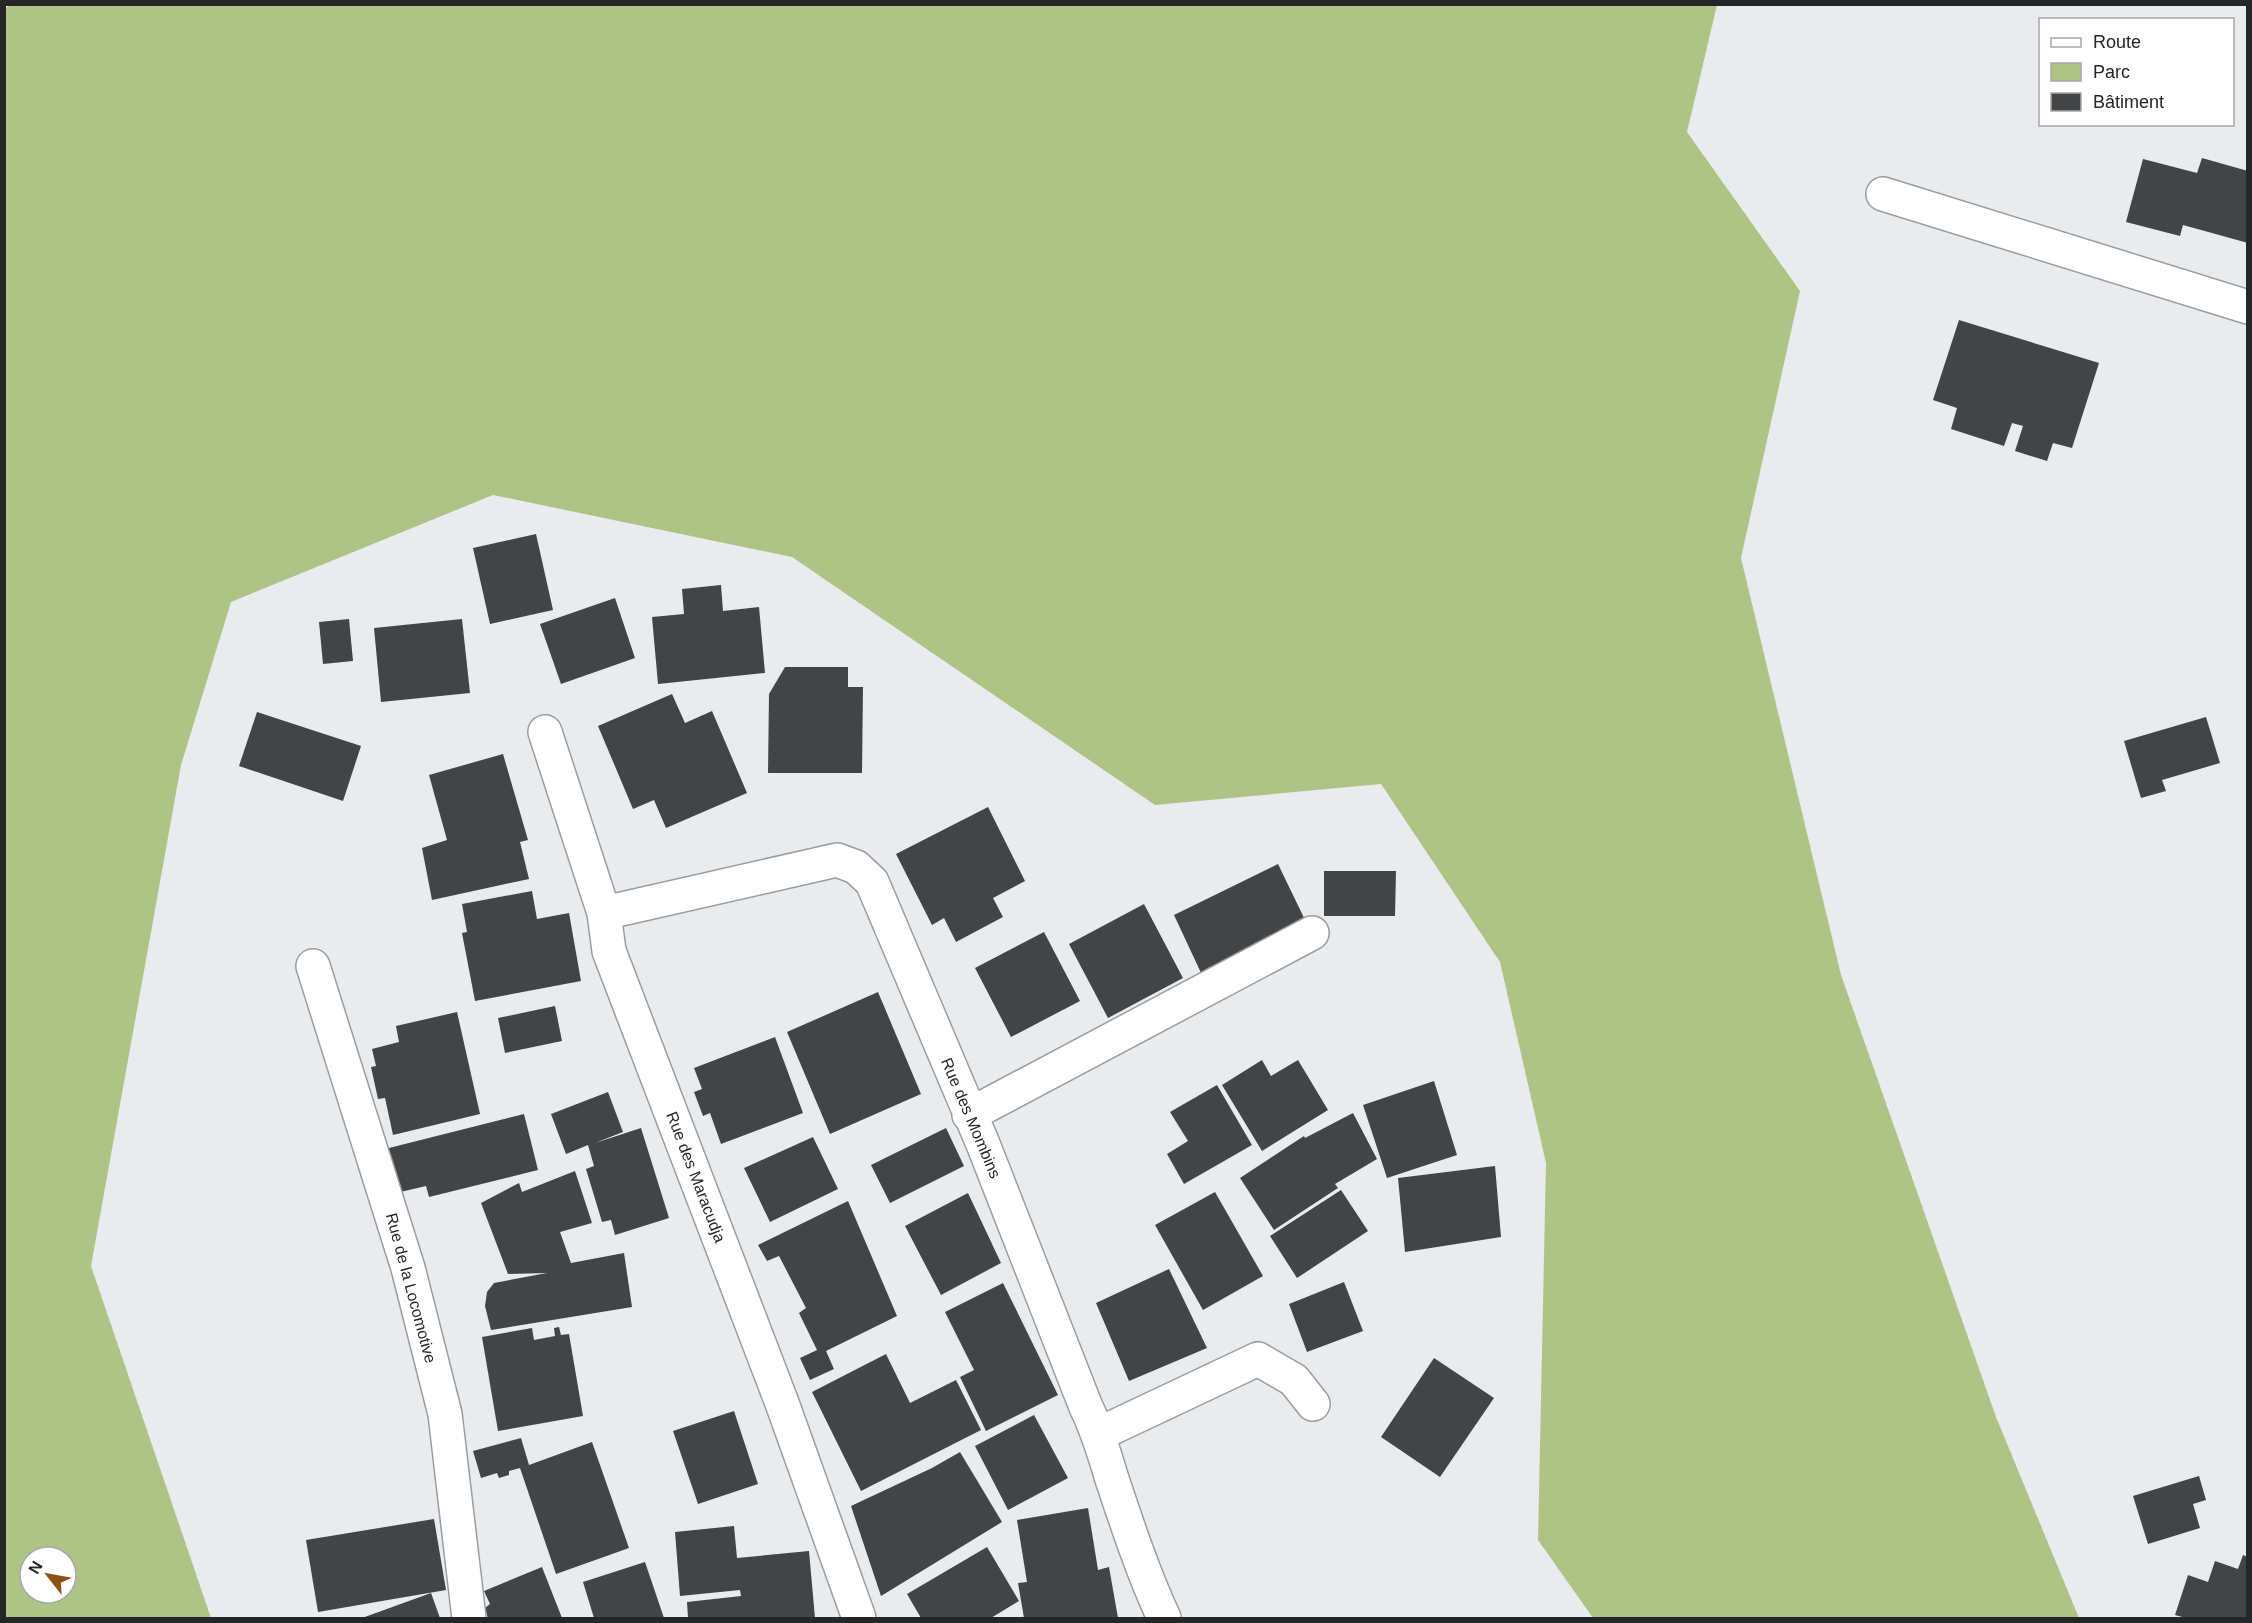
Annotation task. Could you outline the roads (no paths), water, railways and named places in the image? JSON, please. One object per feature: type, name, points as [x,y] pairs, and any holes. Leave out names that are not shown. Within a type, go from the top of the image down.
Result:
[{"type":"street","points":[[1883,194],[2247,307]]},
{"type":"street","name":"Rue des Maracudja","points":[[545,732],[604,913],[609,951],[782,1403],[859,1618]]},
{"type":"street","name":"Rue des Mombins","points":[[604,913],[837,860],[856,867],[872,882],[983,1144],[1086,1407],[1099,1434],[1115,1486],[1164,1618]]},
{"type":"street","points":[[969,1115],[1312,933]]},
{"type":"street","name":"Rue de la Locomotive","points":[[313,966],[408,1268],[445,1414],[469,1618]]},
{"type":"street","points":[[1099,1434],[1258,1359],[1294,1380],[1313,1404]]}]
